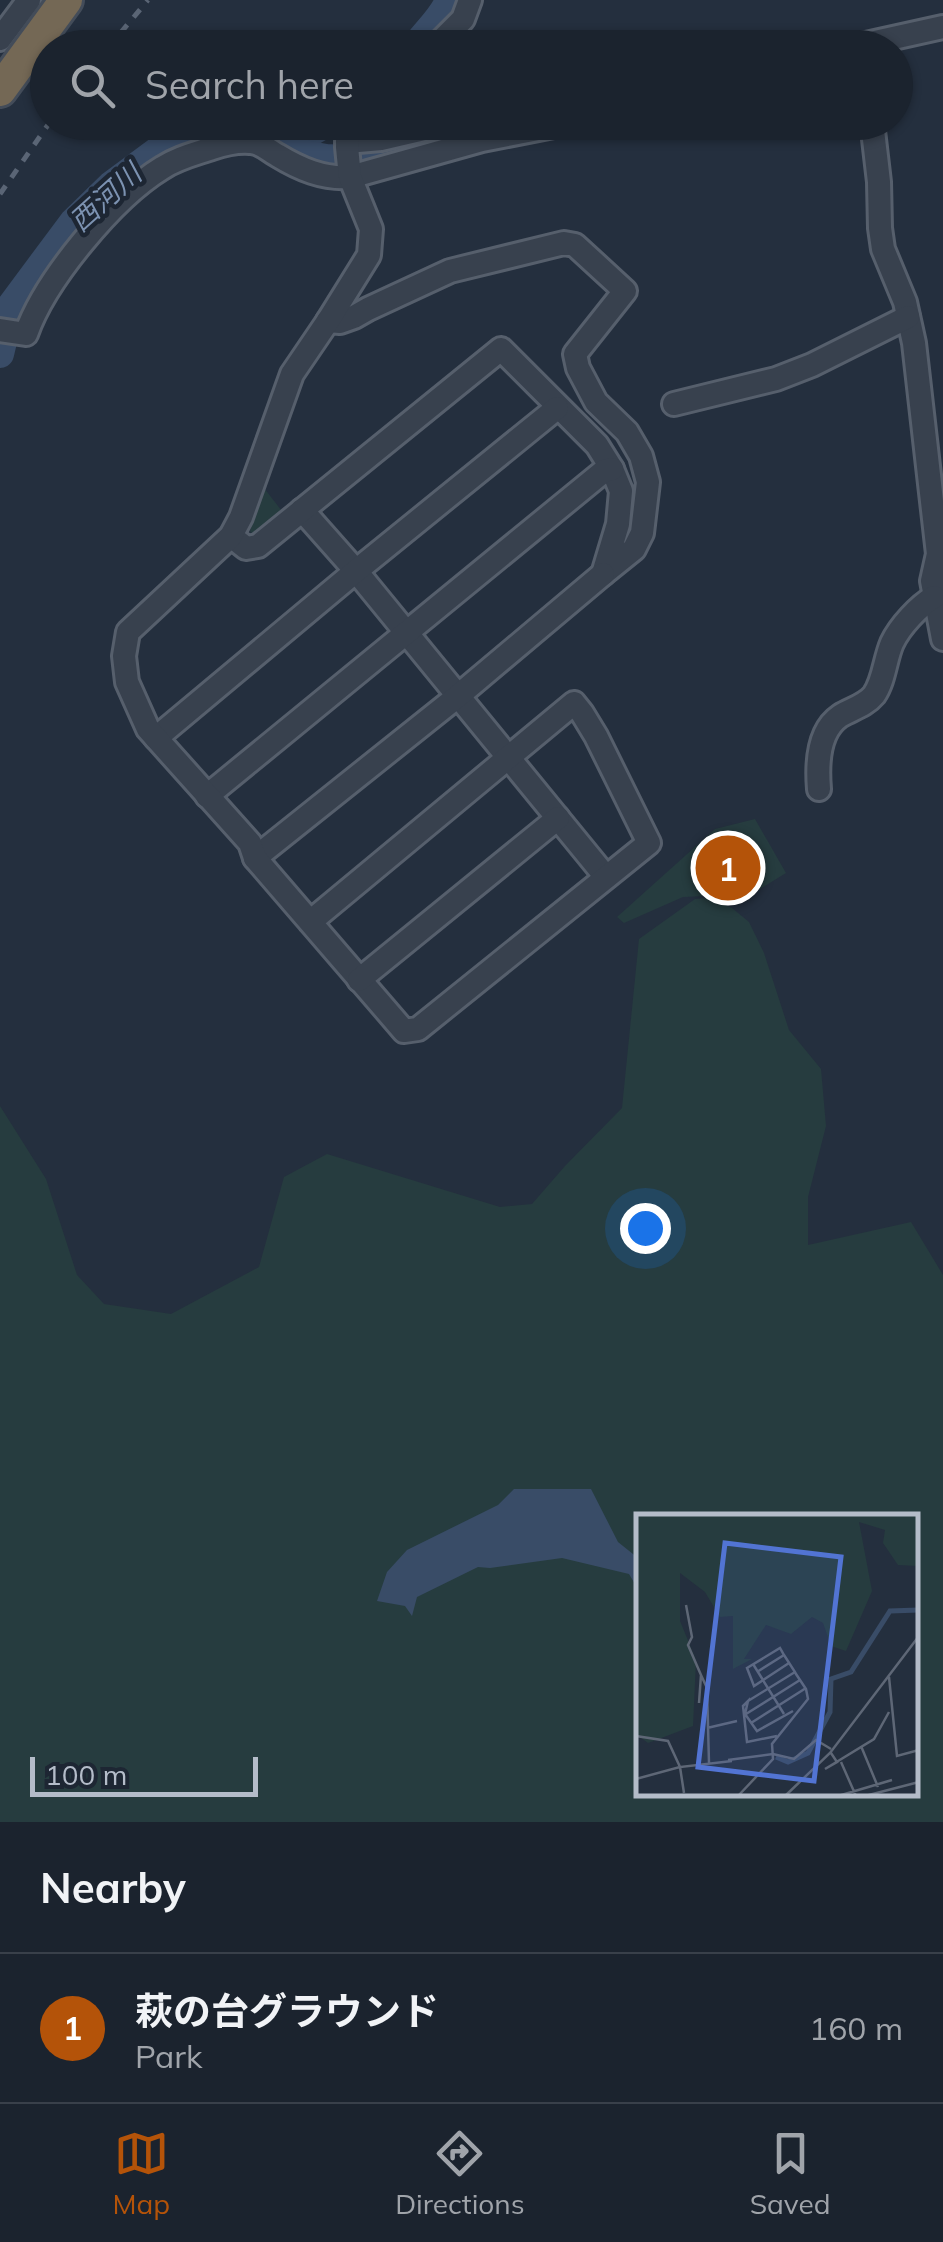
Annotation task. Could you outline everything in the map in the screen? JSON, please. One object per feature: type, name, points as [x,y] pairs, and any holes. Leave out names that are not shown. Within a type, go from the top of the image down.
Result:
[{"type":"highway","points":[[44,30],[66,0]]},
{"type":"highway","points":[[0,90],[30,49]]},
{"type":"street","points":[[0,39],[30,0]]},
{"type":"street","points":[[452,30],[463,19],[470,0]]},
{"type":"street","points":[[913,33],[943,26]]},
{"type":"street","points":[[10,332],[26,334],[56,276],[100,224],[131,192],[179,158],[246,141],[258,143],[311,173],[338,178],[350,152],[377,140]]},
{"type":"street","points":[[350,152],[482,140]]},
{"type":"street","points":[[874,140],[883,250],[914,343],[938,554],[932,581],[943,640]]},
{"type":"street","points":[[310,922],[574,704],[649,842],[418,1029],[404,1031],[359,980],[255,858],[250,843],[148,729],[127,682],[124,656],[128,632],[231,536],[292,374],[368,255],[371,229],[350,152]]},
{"type":"street","points":[[255,858],[634,549],[642,533],[648,482],[640,456],[627,432],[596,402],[575,354],[625,291],[575,245],[564,243],[450,271],[354,318],[328,321]]},
{"type":"street","points":[[674,404],[812,366],[908,317]]},
{"type":"street","points":[[231,536],[246,548],[258,546],[500,349],[597,446],[612,468],[621,492],[620,508],[603,574]]},
{"type":"street","points":[[156,738],[558,408]]},
{"type":"street","points":[[208,796],[612,468]]},
{"type":"street","points":[[302,510],[606,877]]},
{"type":"street","points":[[819,789],[817,766],[823,740],[836,719],[874,695],[893,641],[923,604],[934,597]]},
{"type":"street","points":[[359,980],[558,818]]},
{"type":"green space","points":[[264,488],[285,515],[254,536],[250,531]]},
{"type":"green space","points":[[755,819],[786,873],[752,894],[683,897],[624,923],[617,917],[715,829]]},
{"type":"green space","points":[[708,898],[732,908],[749,922],[764,953],[789,1030],[821,1069],[826,1126],[808,1197],[808,1245],[911,1222],[943,1275],[943,1822],[0,1822],[0,1106],[46,1179],[77,1275],[104,1304],[171,1314],[259,1267],[284,1177],[327,1154],[500,1207],[532,1204],[622,1108],[639,939],[695,899]]},
{"type":"water","points":[[514,1489],[591,1489],[618,1542],[636,1556],[636,1586],[629,1574],[562,1558],[478,1567],[417,1597],[412,1616],[405,1606],[377,1601],[387,1572],[407,1550],[498,1505]]},
{"type":"waterway","name":"西河川","points":[[428,30],[449,0]]},
{"type":"waterway","name":"西河川","points":[[0,354],[12,304],[73,222],[111,185],[161,148],[185,140]]},
{"type":"waterway","name":"西河川","points":[[282,140],[304,154],[362,160],[428,140]]},
{"type":"waterway","name":"西河川","points":[[286,142],[292,140]]},
{"type":"railway","points":[[123,30],[148,0]]},
{"type":"railway","points":[[0,194],[38,140]]},
{"type":"place","name":"萩の台グラウンド","points":[[728,868]]}]
